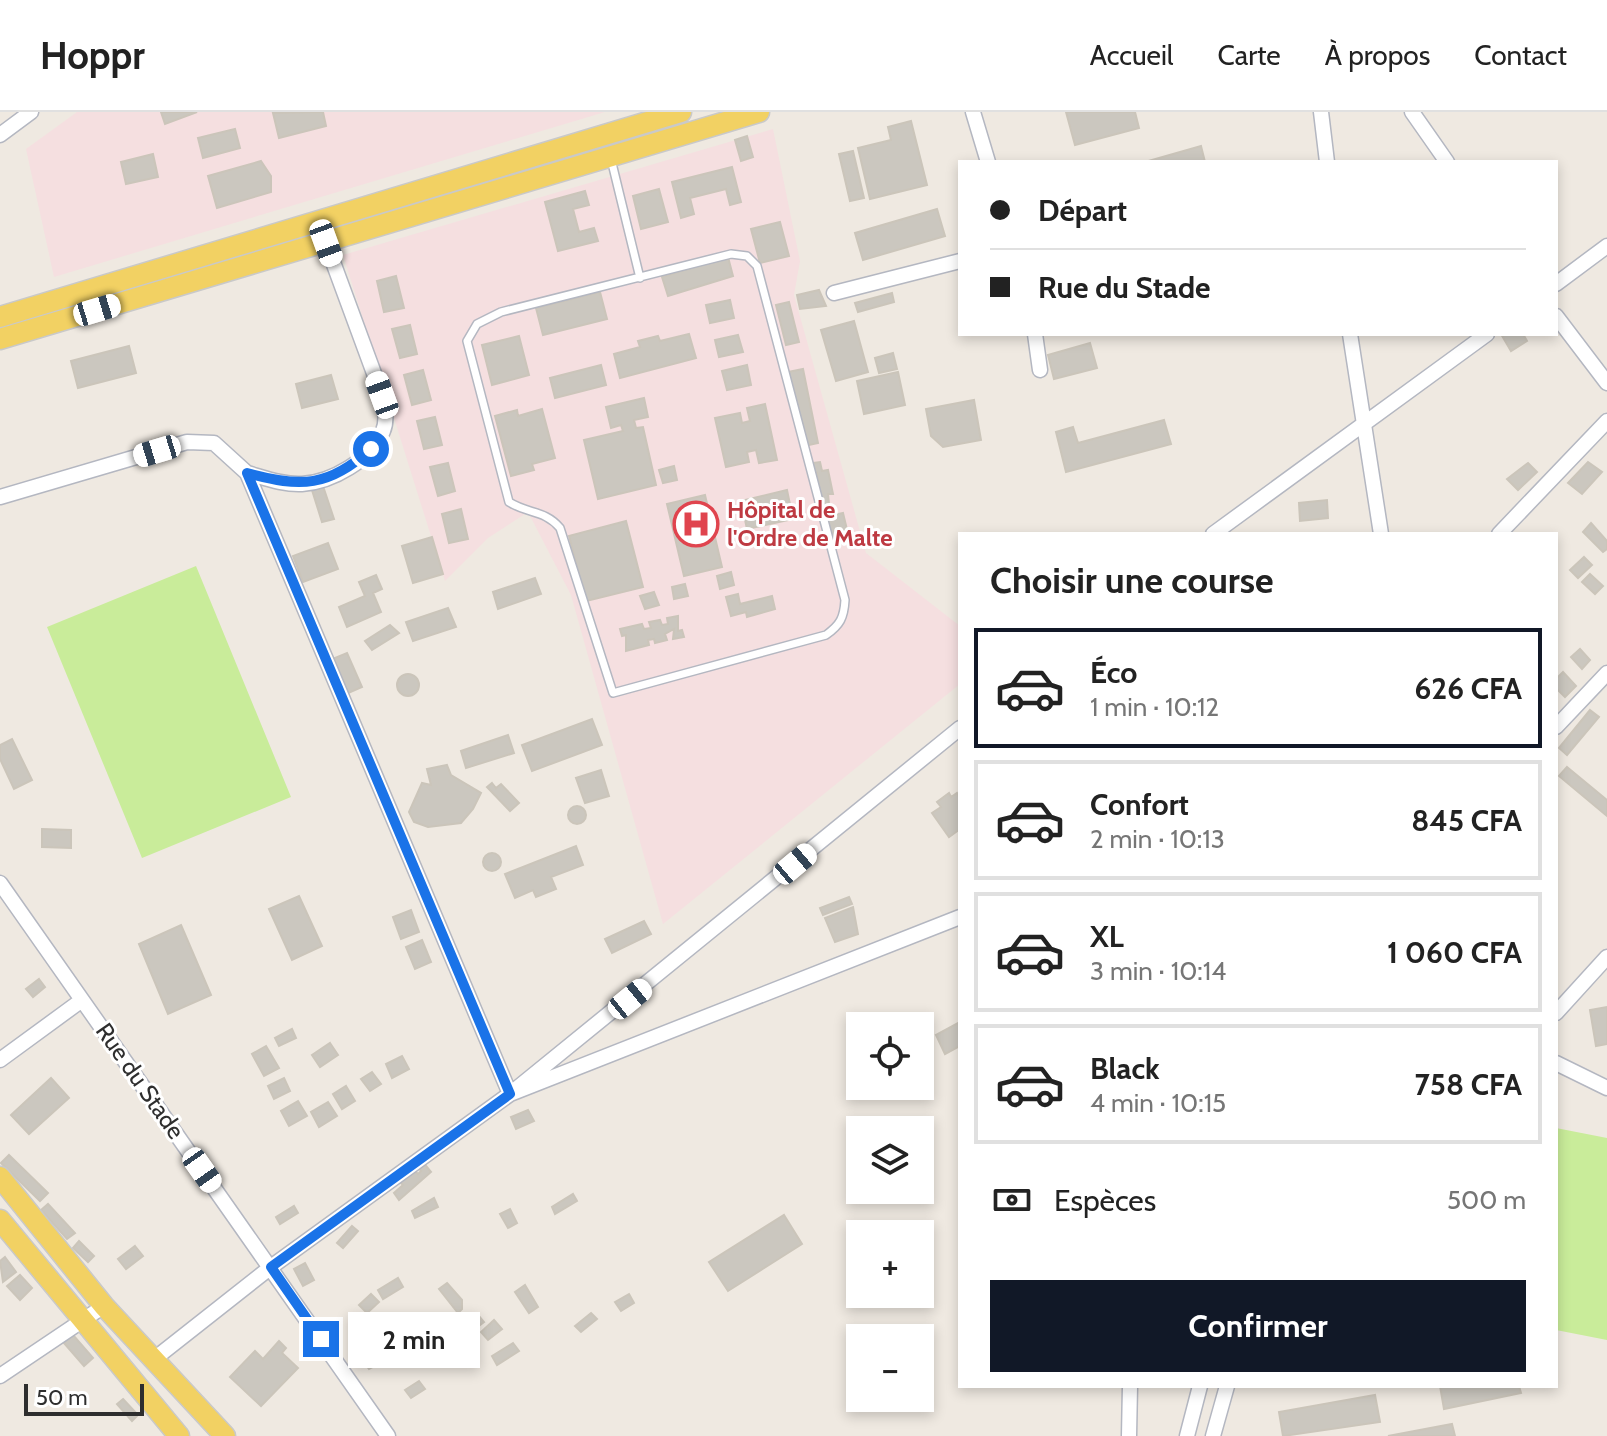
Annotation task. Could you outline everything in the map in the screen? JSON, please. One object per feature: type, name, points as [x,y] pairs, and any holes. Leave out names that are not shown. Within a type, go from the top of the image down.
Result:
[{"type":"main road","points":[[0,317],[681,112]]},
{"type":"main road","points":[[0,339],[759,112]]},
{"type":"main road","points":[[0,1177],[104,1306],[217,1433]]},
{"type":"main road","points":[[0,1220],[179,1436]]},
{"type":"street","points":[[0,135],[31,112]]},
{"type":"street","points":[[973,112],[987,160]]},
{"type":"street","points":[[1321,112],[1327,160]]},
{"type":"street","points":[[1412,112],[1446,160]]},
{"type":"street","points":[[247,473],[302,484],[324,480],[350,467],[371,449],[383,431],[386,414],[382,395],[326,243]]},
{"type":"street","points":[[1558,283],[1607,246]]},
{"type":"street","points":[[834,293],[958,262]]},
{"type":"street","points":[[1558,319],[1607,383]]},
{"type":"street","points":[[1035,336],[1040,370]]},
{"type":"street","points":[[1350,336],[1381,532]]},
{"type":"street","points":[[1234,526],[1362,424],[1484,336]]},
{"type":"street","points":[[1501,532],[1607,421]]},
{"type":"street","points":[[0,497],[187,442],[214,443],[247,473],[510,1094]]},
{"type":"street","points":[[1558,725],[1607,673]]},
{"type":"street","points":[[153,1360],[271,1267],[510,1094],[958,730]]},
{"type":"street","name":"Rue du Stade","points":[[0,883],[388,1436]]},
{"type":"street","points":[[510,1094],[958,918]]},
{"type":"street","points":[[1558,1011],[1607,957]]},
{"type":"street","points":[[0,1060],[82,1000]]},
{"type":"street","points":[[1558,1064],[1607,1088]]},
{"type":"street","points":[[0,1376],[104,1306]]},
{"type":"street","points":[[1129,1436],[1130,1388]]},
{"type":"street","points":[[1187,1436],[1199,1388]]},
{"type":"street","points":[[1213,1436],[1226,1388]]},
{"type":"lane","points":[[610,157],[640,278]]},
{"type":"lane","points":[[731,254],[747,256],[757,266],[845,600],[839,626],[826,635],[613,693],[560,528],[551,517],[539,511],[522,510],[509,502],[467,341],[477,324],[501,312],[640,278],[731,254]]},
{"type":"shaded area","points":[[77,112],[605,112],[54,277],[26,149]]},
{"type":"shaded area","name":"Hôpital de l'Ordre de Malte","points":[[773,129],[800,261],[794,295],[866,553],[958,624],[958,686],[663,924],[571,595],[528,512],[488,538],[445,581],[343,255]]},
{"type":"green space","points":[[196,566],[291,797],[142,858],[47,627]]},
{"type":"green space","points":[[1558,1128],[1607,1138],[1607,1340],[1558,1330]]},
{"type":"building","points":[[161,112],[197,112],[165,124]]},
{"type":"building","points":[[323,112],[326,126],[279,138],[273,113]]},
{"type":"building","points":[[1066,112],[1135,112],[1139,128],[1075,145]]},
{"type":"building","points":[[911,121],[927,185],[870,199],[858,148],[891,140],[888,127]]},
{"type":"building","points":[[235,129],[240,148],[203,158],[198,138]]},
{"type":"building","points":[[747,136],[753,157],[741,161],[735,140]]},
{"type":"building","points":[[1201,146],[1204,160],[1152,160]]},
{"type":"building","points":[[853,151],[864,198],[850,201],[839,154]]},
{"type":"building","points":[[153,154],[158,177],[126,184],[121,162]]},
{"type":"building","points":[[261,161],[271,176],[271,192],[217,208],[208,176]]},
{"type":"building","points":[[732,167],[741,202],[730,205],[726,189],[690,198],[694,214],[681,218],[672,182]]},
{"type":"building","points":[[659,189],[668,222],[641,229],[633,196]]},
{"type":"building","points":[[585,191],[589,205],[573,209],[579,232],[594,228],[598,241],[558,251],[545,202]]},
{"type":"building","points":[[937,209],[945,236],[863,260],[855,233]]},
{"type":"building","points":[[780,222],[789,256],[760,263],[751,229]]},
{"type":"building","points":[[728,257],[733,276],[668,296],[662,277]]},
{"type":"building","points":[[396,276],[404,308],[384,312],[377,281]]},
{"type":"building","points":[[819,290],[826,306],[800,309],[797,295]]},
{"type":"building","points":[[600,292],[607,319],[543,335],[536,308]]},
{"type":"building","points":[[892,293],[894,302],[858,312],[855,303]]},
{"type":"building","points":[[730,300],[734,318],[710,323],[706,305]]},
{"type":"building","points":[[789,302],[799,342],[786,345],[776,305]]},
{"type":"building","points":[[854,321],[868,372],[836,381],[821,330]]},
{"type":"building","points":[[410,325],[417,354],[400,358],[392,329]]},
{"type":"building","points":[[689,334],[696,358],[620,378],[614,354],[640,347],[638,341],[658,336],[660,341]]},
{"type":"building","points":[[738,335],[743,352],[719,357],[715,340]]},
{"type":"building","points":[[519,336],[529,375],[492,385],[482,345]]},
{"type":"building","points":[[1502,336],[1524,336],[1527,341],[1511,351]]},
{"type":"building","points":[[1090,343],[1097,368],[1054,379],[1048,355]]},
{"type":"building","points":[[129,346],[136,373],[78,388],[71,361]]},
{"type":"building","points":[[893,353],[897,369],[879,373],[875,358]]},
{"type":"building","points":[[601,365],[606,385],[555,398],[550,378]]},
{"type":"building","points":[[747,365],[751,385],[727,390],[722,371]]},
{"type":"building","points":[[803,369],[818,443],[804,446],[788,372]]},
{"type":"building","points":[[423,370],[431,400],[412,405],[404,375]]},
{"type":"building","points":[[898,372],[905,405],[864,414],[857,381]]},
{"type":"building","points":[[331,375],[338,399],[302,408],[296,384]]},
{"type":"building","points":[[644,398],[648,417],[634,420],[636,428],[643,427],[656,485],[598,499],[584,440],[623,431],[621,425],[611,428],[606,407]]},
{"type":"building","points":[[974,400],[981,440],[943,447],[931,436],[926,409]]},
{"type":"building","points":[[765,404],[777,460],[759,463],[756,450],[747,452],[749,462],[726,467],[715,418],[740,413],[742,423],[750,421],[747,408]]},
{"type":"building","points":[[542,409],[555,458],[532,464],[534,470],[511,476],[495,416],[517,410],[518,416]]},
{"type":"building","points":[[435,417],[442,445],[424,449],[417,421]]},
{"type":"building","points":[[1164,420],[1171,444],[1066,472],[1056,432],[1073,427],[1078,443]]},
{"type":"building","points":[[820,462],[822,471],[828,470],[833,494],[828,494],[829,504],[821,506],[817,473],[812,463]]},
{"type":"building","points":[[1588,462],[1602,472],[1582,494],[1568,483]]},
{"type":"building","points":[[448,463],[455,491],[438,496],[430,467]]},
{"type":"building","points":[[1528,463],[1537,472],[1518,490],[1507,479]]},
{"type":"building","points":[[674,466],[677,480],[663,483],[659,470]]},
{"type":"building","points":[[323,486],[334,519],[322,522],[312,490]]},
{"type":"building","points":[[787,490],[793,519],[747,529],[741,501]]},
{"type":"building","points":[[705,495],[722,567],[684,576],[667,504]]},
{"type":"building","points":[[1327,500],[1328,518],[1300,521],[1299,503]]},
{"type":"building","points":[[461,509],[468,539],[449,543],[442,514]]},
{"type":"building","points":[[843,513],[850,542],[833,546],[825,517]]},
{"type":"building","points":[[626,521],[643,587],[586,601],[569,536]]},
{"type":"building","points":[[1591,523],[1607,541],[1607,549],[1603,552],[1583,532]]},
{"type":"building","points":[[432,537],[443,574],[413,583],[402,546]]},
{"type":"building","points":[[328,543],[338,569],[303,582],[293,556]]},
{"type":"building","points":[[1584,557],[1592,565],[1578,578],[1570,570]]},
{"type":"building","points":[[731,572],[734,585],[720,589],[717,576]]},
{"type":"building","points":[[1590,574],[1603,586],[1595,594],[1582,582]]},
{"type":"building","points":[[376,575],[382,589],[373,593],[381,612],[347,627],[339,607],[365,596],[359,582]]},
{"type":"building","points":[[535,578],[541,594],[498,609],[493,592]]},
{"type":"building","points":[[685,584],[688,596],[674,599],[672,587]]},
{"type":"building","points":[[654,592],[659,605],[645,609],[640,596]]},
{"type":"building","points":[[738,594],[740,604],[772,596],[775,609],[747,617],[746,612],[731,616],[726,597]]},
{"type":"building","points":[[448,608],[456,627],[413,641],[406,622]]},
{"type":"building","points":[[678,616],[678,631],[682,630],[684,637],[673,639],[674,629],[665,634],[667,640],[655,643],[654,639],[648,640],[649,645],[626,651],[626,635],[622,636],[620,629],[642,624],[644,629],[651,628],[649,622],[660,620],[662,625],[668,624],[667,618]]},
{"type":"building","points":[[390,625],[399,633],[372,650],[365,641]]},
{"type":"building","points":[[1580,649],[1590,660],[1582,669],[1571,657]]},
{"type":"building","points":[[347,653],[362,687],[346,694],[330,660]]},
{"type":"building","points":[[1563,672],[1576,686],[1565,697],[1558,690],[1558,677]]},
{"type":"building","points":[[404,674],[412,674],[419,685],[412,696],[404,696],[397,689],[397,681]]},
{"type":"building","points":[[1590,710],[1599,717],[1567,755],[1559,748]]},
{"type":"building","points":[[592,719],[602,745],[532,771],[522,745]]},
{"type":"building","points":[[508,735],[514,753],[466,768],[461,751]]},
{"type":"building","points":[[12,739],[32,780],[14,789],[0,759],[0,745]]},
{"type":"building","points":[[447,765],[451,775],[481,793],[473,809],[461,823],[428,827],[414,822],[409,812],[422,783],[431,785],[427,769]]},
{"type":"building","points":[[1567,767],[1607,800],[1607,816],[1559,776]]},
{"type":"building","points":[[601,770],[609,796],[585,803],[576,778]]},
{"type":"building","points":[[492,783],[496,788],[501,784],[519,803],[510,811],[487,787]]},
{"type":"building","points":[[949,793],[951,797],[958,795],[958,830],[949,837],[932,813],[941,807],[937,802]]},
{"type":"building","points":[[577,806],[586,815],[577,824],[568,815]]},
{"type":"building","points":[[42,829],[71,830],[71,848],[42,847]]},
{"type":"building","points":[[576,846],[583,865],[551,877],[556,889],[536,897],[533,890],[515,898],[505,874]]},
{"type":"building","points":[[488,853],[496,853],[501,862],[499,869],[488,871],[483,866],[483,858]]},
{"type":"building","points":[[299,896],[322,946],[292,960],[269,909]]},
{"type":"building","points":[[849,897],[852,904],[823,915],[820,908]]},
{"type":"building","points":[[853,907],[858,934],[835,942],[825,918]]},
{"type":"building","points":[[411,910],[419,932],[401,939],[393,917]]},
{"type":"building","points":[[644,921],[651,934],[612,953],[605,939]]},
{"type":"building","points":[[181,925],[211,995],[168,1014],[139,944]]},
{"type":"building","points":[[422,940],[431,962],[415,969],[406,947]]},
{"type":"building","points":[[39,979],[45,987],[33,997],[26,989]]},
{"type":"building","points":[[1607,1007],[1607,1044],[1596,1046],[1590,1010]]},
{"type":"building","points":[[958,1023],[958,1047],[945,1054],[936,1035]]},
{"type":"building","points":[[292,1029],[296,1038],[279,1046],[275,1038]]},
{"type":"building","points":[[330,1043],[338,1055],[320,1067],[312,1055]]},
{"type":"building","points":[[266,1046],[279,1068],[264,1076],[252,1054]]},
{"type":"building","points":[[402,1056],[409,1069],[392,1078],[386,1064]]},
{"type":"building","points":[[372,1072],[381,1084],[370,1091],[361,1079]]},
{"type":"building","points":[[51,1078],[69,1098],[29,1134],[11,1115]]},
{"type":"building","points":[[284,1078],[290,1091],[274,1099],[268,1086]]},
{"type":"building","points":[[346,1086],[355,1101],[342,1109],[333,1094]]},
{"type":"building","points":[[298,1101],[307,1116],[289,1126],[281,1111]]},
{"type":"building","points":[[328,1102],[337,1116],[319,1127],[311,1112]]},
{"type":"building","points":[[528,1110],[534,1121],[516,1129],[511,1117]]},
{"type":"building","points":[[9,1155],[48,1193],[40,1201],[1,1163]]},
{"type":"building","points":[[422,1161],[431,1172],[399,1200],[394,1193],[403,1185],[398,1180],[412,1168],[418,1174],[421,1171],[417,1166]]},
{"type":"building","points":[[573,1194],[577,1201],[555,1214],[552,1207]]},
{"type":"building","points":[[434,1198],[438,1207],[415,1218],[412,1211]]},
{"type":"building","points":[[48,1204],[75,1233],[67,1239],[41,1210]]},
{"type":"building","points":[[294,1206],[298,1213],[280,1224],[276,1217]]},
{"type":"building","points":[[510,1209],[517,1223],[508,1228],[500,1214]]},
{"type":"building","points":[[784,1215],[802,1244],[728,1291],[709,1262]]},
{"type":"building","points":[[352,1226],[358,1231],[343,1248],[337,1243]]},
{"type":"building","points":[[79,1241],[94,1256],[88,1262],[73,1248]]},
{"type":"building","points":[[135,1246],[143,1256],[126,1269],[118,1259]]},
{"type":"building","points":[[5,1257],[16,1272],[3,1282],[0,1261]]},
{"type":"building","points":[[305,1263],[314,1280],[303,1286],[294,1269]]},
{"type":"building","points":[[20,1275],[32,1288],[20,1300],[7,1286]]},
{"type":"building","points":[[398,1278],[403,1287],[383,1299],[378,1290]]},
{"type":"building","points":[[447,1283],[462,1300],[462,1309],[458,1313],[439,1289]]},
{"type":"building","points":[[525,1285],[538,1307],[529,1313],[515,1292]]},
{"type":"building","points":[[371,1294],[379,1302],[367,1313],[359,1305]]},
{"type":"building","points":[[629,1294],[634,1303],[621,1311],[615,1302]]},
{"type":"building","points":[[591,1313],[597,1319],[581,1332],[575,1326]]},
{"type":"building","points":[[478,1315],[484,1322],[468,1334],[463,1326]]},
{"type":"building","points":[[494,1320],[502,1329],[488,1340],[481,1332]]},
{"type":"building","points":[[73,1335],[93,1358],[84,1366],[64,1343]]},
{"type":"building","points":[[421,1339],[432,1348],[415,1358],[408,1346]]},
{"type":"building","points":[[279,1341],[286,1348],[282,1353],[298,1368],[261,1406],[230,1377],[255,1351],[263,1359]]},
{"type":"building","points":[[375,1343],[382,1362],[369,1369],[364,1362],[374,1356],[369,1348]]},
{"type":"building","points":[[513,1343],[519,1351],[497,1365],[492,1356]]},
{"type":"building","points":[[466,1345],[474,1352],[460,1366],[452,1358]]},
{"type":"building","points":[[419,1381],[425,1389],[411,1398],[405,1390]]},
{"type":"building","points":[[1440,1388],[1520,1388],[1521,1393],[1444,1409]]},
{"type":"building","points":[[1375,1395],[1380,1422],[1283,1436],[1279,1412]]},
{"type":"building","points":[[123,1399],[138,1415],[132,1421],[117,1404]]},
{"type":"building","points":[[1452,1424],[1455,1436],[1388,1436]]},
{"type":"place","name":"Hôpital de l'Ordre de Malte","points":[[696,524]]},
{"type":"route","points":[[321,1339],[271,1267],[510,1094],[273,528],[247,473],[302,484],[324,480],[350,467],[371,449]]}]
